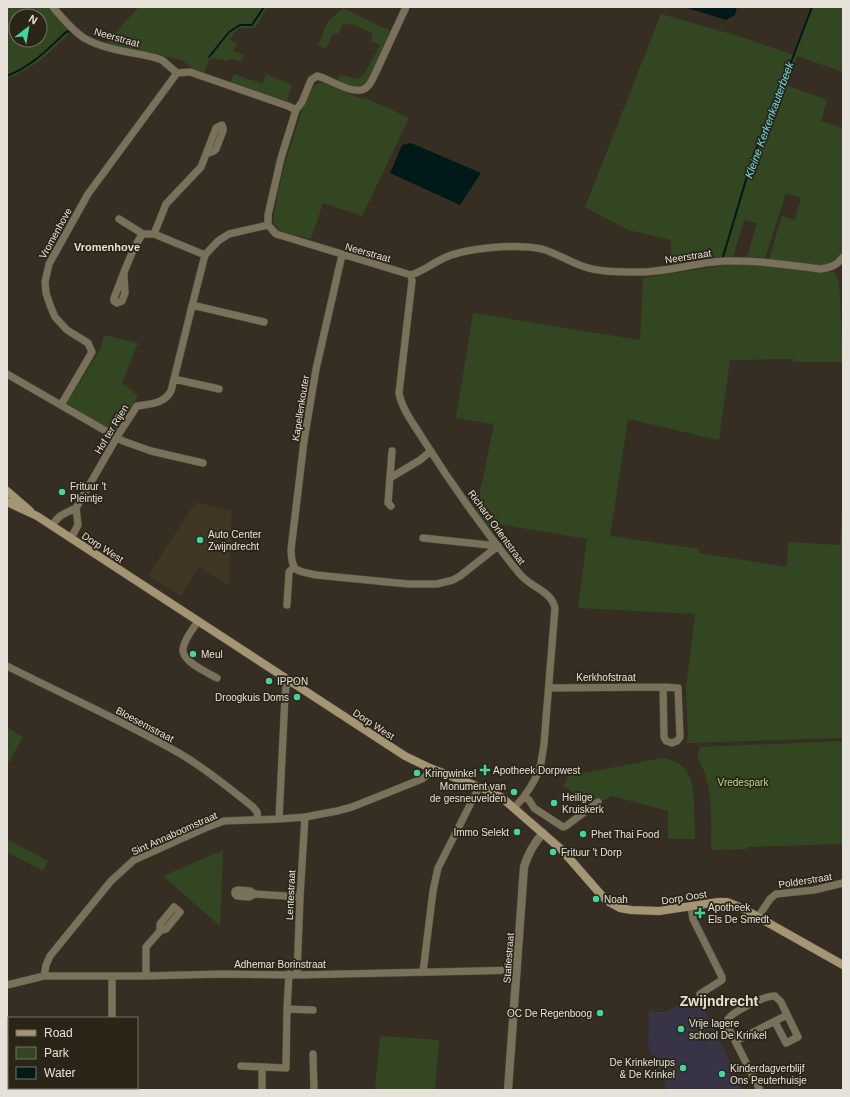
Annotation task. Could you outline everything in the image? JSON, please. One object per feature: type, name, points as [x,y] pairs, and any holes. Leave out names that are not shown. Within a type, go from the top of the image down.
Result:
[{"type":"main road","name":"Dorp West","points":[[7,491],[37,516],[52,526],[405,756],[430,768],[494,793],[543,833]]},
{"type":"main road","name":"Dorp West","points":[[7,502],[37,516]]},
{"type":"main road","name":"Dorp Oost","points":[[543,833],[562,850],[603,897],[620,908],[659,911],[727,902],[742,908],[843,965]]},
{"type":"street","name":"Neerstraat","points":[[53,7],[71,27],[83,37],[106,46],[162,60],[177,73]]},
{"type":"street","points":[[268,225],[268,215],[296,110],[302,102],[310,80],[316,76],[322,77],[360,91],[369,85],[406,7]]},
{"type":"street","points":[[177,73],[190,72],[296,110]]},
{"type":"street","name":"Vromenhove","points":[[61,405],[92,352],[88,343],[67,330],[55,316],[46,293],[45,282],[49,264],[88,194],[177,73]]},
{"type":"street","points":[[154,234],[164,208],[169,200],[201,167],[206,154]]},
{"type":"street","points":[[119,219],[143,234],[154,234],[206,255]]},
{"type":"street","name":"Neerstraat","points":[[268,225],[276,234],[281,236],[411,275],[444,257],[473,249],[507,247],[535,248],[544,250],[581,266],[600,271],[641,272],[704,263],[733,261],[753,261],[820,269],[829,268],[842,260]]},
{"type":"street","name":"Hof ter Rijen","points":[[76,508],[116,438],[137,406],[157,403],[169,396],[206,255],[218,241],[229,234],[268,225]]},
{"type":"street","points":[[124,274],[137,243],[143,234]]},
{"type":"street","name":"Kapellenkouter","points":[[287,604],[289,572],[294,567],[291,550],[305,434],[316,369],[342,255]]},
{"type":"street","name":"Richard Orlentstraat","points":[[411,275],[412,281],[399,393],[404,408],[430,451],[478,520],[522,578],[551,598],[554,602],[555,608],[549,688],[541,763],[537,775],[524,797],[514,808]]},
{"type":"street","points":[[192,305],[264,322]]},
{"type":"street","points":[[7,374],[116,438],[151,450],[203,463]]},
{"type":"street","points":[[174,379],[219,389]]},
{"type":"street","points":[[391,506],[388,503],[392,451]]},
{"type":"street","points":[[390,478],[420,460],[430,451]]},
{"type":"street","points":[[52,526],[58,517],[64,512],[76,508],[78,525],[71,538]]},
{"type":"street","points":[[423,538],[498,546]]},
{"type":"street","points":[[294,567],[304,574],[316,576],[408,584],[437,584],[453,580],[460,576],[498,546]]},
{"type":"street","points":[[198,621],[186,641],[183,648],[183,653],[187,660],[217,678]]},
{"type":"street","name":"Bloesemstraat","points":[[7,666],[85,703],[179,753],[216,778],[252,807],[256,812],[258,820]]},
{"type":"street","points":[[279,820],[284,696],[286,687],[290,681]]},
{"type":"street","name":"Kerkhofstraat","points":[[549,688],[663,687],[678,688],[680,736],[678,741],[672,743],[666,741],[664,737],[663,687]]},
{"type":"street","name":"Sint Annaboomstraat","points":[[44,976],[46,965],[50,956],[111,881],[134,860],[224,821],[279,820],[305,817],[352,807],[425,777],[430,768]]},
{"type":"street","points":[[423,972],[433,891],[438,868],[478,787]]},
{"type":"street","points":[[524,797],[529,800],[534,808],[563,827],[598,802]]},
{"type":"street","name":"Lentestraat","points":[[297,975],[305,817]]},
{"type":"street","name":"Statiestraat","points":[[508,1090],[524,868],[526,860],[543,833]]},
{"type":"street","name":"Polderstraat","points":[[758,917],[770,898],[776,894],[814,890],[843,883]]},
{"type":"street","points":[[254,894],[300,897]]},
{"type":"street","points":[[691,906],[693,919],[722,977],[722,980],[700,994]]},
{"type":"street","points":[[146,976],[146,947],[160,931]]},
{"type":"street","name":"Adhemar Borinstraat","points":[[7,985],[44,976],[221,974],[297,975],[517,970]]},
{"type":"street","points":[[241,1066],[286,1068],[289,974]]},
{"type":"street","points":[[112,976],[112,1017]]},
{"type":"street","points":[[760,1090],[728,1026],[728,1019],[734,1013],[767,997],[775,996],[781,1002],[798,1037],[786,1043],[775,1022]]},
{"type":"street","points":[[287,1009],[312,1010]]},
{"type":"street","points":[[736,1041],[787,1016]]},
{"type":"street","points":[[313,1054],[314,1090]]},
{"type":"street","points":[[262,1067],[262,1090]]},
{"type":"shaded area","points":[[196,502],[232,511],[229,585],[199,567],[181,596],[148,575]]},
{"type":"shaded area","name":"Vrije lagere school De Krinkel","points":[[697,995],[743,1090],[666,1090],[666,1084],[648,1046],[649,1011],[665,1012]]},
{"type":"green space","points":[[7,7],[48,7],[68,30],[68,35],[40,61],[7,79]]},
{"type":"green space","points":[[139,7],[268,7],[255,28],[239,28],[229,40],[237,43],[234,51],[244,55],[242,62],[231,59],[228,61],[212,58],[208,61],[204,73],[195,71],[182,60],[106,43]]},
{"type":"green space","points":[[813,7],[843,7],[843,72],[797,56],[786,85],[827,100],[821,121],[843,128],[843,252],[835,261],[827,265],[820,265],[769,259],[782,216],[795,220],[801,198],[786,193],[765,258],[747,257],[757,223],[744,220],[733,257],[702,258],[671,265],[671,240],[628,230],[585,207],[661,14],[738,36],[794,55]]},
{"type":"green space","points":[[343,8],[392,32],[368,83],[361,87],[354,87],[339,83],[339,76],[341,75],[358,79],[364,75],[380,45],[371,41],[373,33],[354,25],[343,24],[338,34],[333,33],[326,49],[318,45],[328,21]]},
{"type":"green space","points":[[234,74],[263,84],[266,74],[292,85],[287,101],[230,82]]},
{"type":"green space","points":[[319,83],[324,83],[357,97],[368,99],[409,118],[362,216],[323,203],[311,239],[279,231],[273,220],[286,160],[303,107],[312,88]]},
{"type":"green space","points":[[740,263],[817,272],[834,272],[839,281],[843,362],[793,362],[793,359],[730,360],[719,440],[628,419],[610,536],[699,549],[699,553],[787,567],[788,542],[840,545],[843,490],[843,738],[686,743],[688,737],[686,689],[695,614],[578,608],[587,539],[498,524],[489,530],[476,512],[494,424],[456,418],[473,313],[640,340],[643,278]]},
{"type":"green space","points":[[104,335],[138,343],[122,383],[138,396],[115,434],[66,404],[101,348]]},
{"type":"green space","points":[[7,727],[23,737],[7,765]]},
{"type":"green space","points":[[843,741],[843,844],[748,847],[747,849],[711,850],[709,790],[706,778],[697,758],[700,747]]},
{"type":"green space","name":"Vredespark","points":[[665,758],[680,765],[689,775],[694,795],[695,839],[668,839],[668,811],[612,796],[590,803],[563,786],[568,776]]},
{"type":"green space","points":[[7,839],[48,861],[43,871],[7,852]]},
{"type":"green space","points":[[223,850],[220,926],[163,876]]},
{"type":"green space","points":[[380,1036],[439,1040],[435,1090],[375,1090]]},
{"type":"water","points":[[684,7],[737,7],[735,15],[726,20]]},
{"type":"water","points":[[411,143],[481,173],[460,205],[390,173],[402,145]]},
{"type":"waterway","points":[[209,57],[229,32],[240,25],[252,25],[264,7]]},
{"type":"waterway","name":"Kleine Kerkenkauterbeek","points":[[723,257],[754,153],[769,120],[812,7]]},
{"type":"waterway","points":[[7,76],[32,62],[66,32],[72,32]]},
{"type":"place","name":"Frituur 't Pleintje","points":[[62,492]]},
{"type":"place","name":"Auto Center Zwijndrecht","points":[[200,540]]},
{"type":"place","name":"Meul","points":[[193,654]]},
{"type":"place","name":"IPPON","points":[[269,681]]},
{"type":"place","name":"Droogkuis Doms","points":[[297,697]]},
{"type":"place","name":"Apotheek Dorpwest","points":[[485,770]]},
{"type":"place","name":"Kringwinkel","points":[[417,773]]},
{"type":"place","name":"Monument van de gesneuvelden","points":[[514,792]]},
{"type":"place","name":"Heilige Kruiskerk","points":[[554,803]]},
{"type":"place","name":"Immo Selekt","points":[[517,832]]},
{"type":"place","name":"Phet Thai Food","points":[[583,834]]},
{"type":"place","name":"Frituur 't Dorp","points":[[553,852]]},
{"type":"place","name":"Noah","points":[[596,899]]},
{"type":"place","name":"Apotheek Els De Smedt","points":[[700,913]]},
{"type":"place","name":"OC De Regenboog","points":[[600,1013]]},
{"type":"place","name":"Vrije lagere school De Krinkel","points":[[681,1029]]},
{"type":"place","name":"De Krinkelrups & De Krinkel","points":[[683,1068]]},
{"type":"place","name":"Kinderdagverblijf Ons Peuterhuisje","points":[[722,1074]]},
{"type":"district","name":"Vromenhove","points":[[107,247]]},
{"type":"district","name":"Zwijndrecht","points":[[719,1001]]}]
